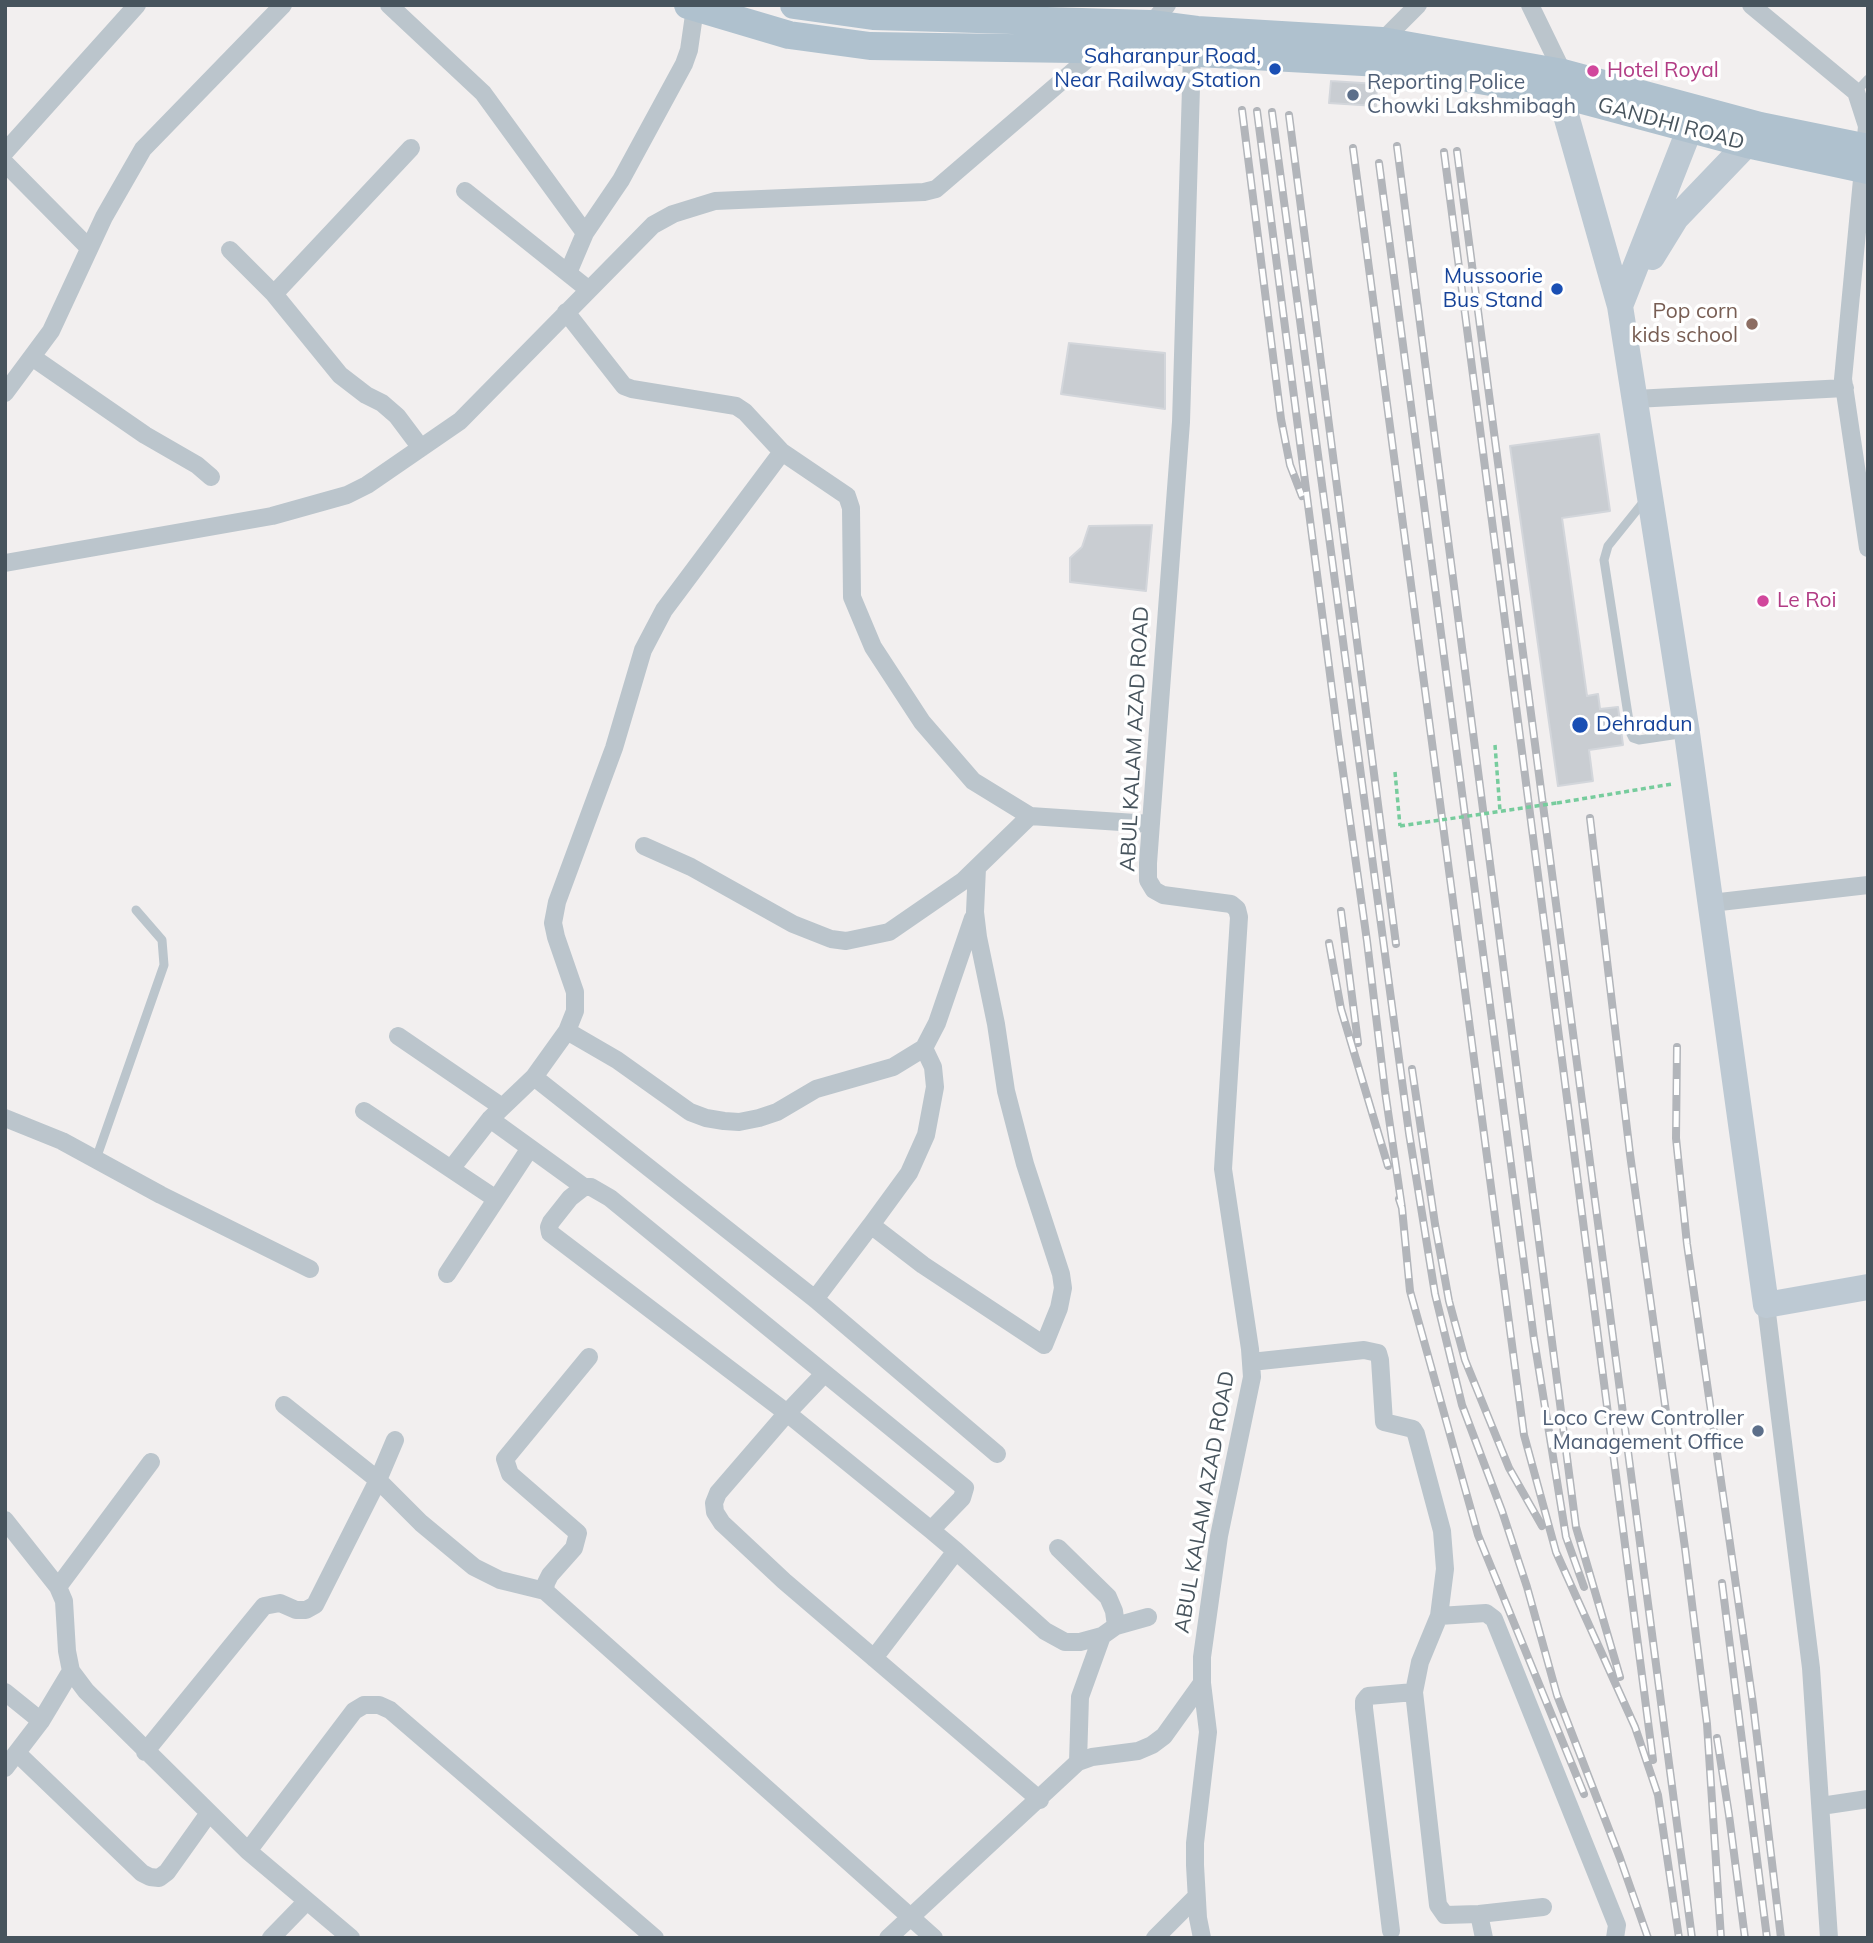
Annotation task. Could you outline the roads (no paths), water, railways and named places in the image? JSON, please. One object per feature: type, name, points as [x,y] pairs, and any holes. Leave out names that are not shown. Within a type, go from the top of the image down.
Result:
[{"type":"main road","points":[[794,5],[873,16],[1101,36]]},
{"type":"main road","points":[[691,7],[789,35],[870,46],[1101,36]]},
{"type":"main road","name":"GANDHI ROAD","points":[[1101,36],[1159,15],[1197,30],[1382,41],[1694,119],[1760,126],[1866,159]]},
{"type":"main road","name":"GANDHI ROAD","points":[[1101,36],[1192,54],[1381,63],[1562,84]]},
{"type":"main road","name":"GANDHI ROAD","points":[[1694,119],[1747,144],[1866,159]]},
{"type":"street","points":[[5,152],[137,5]]},
{"type":"street","points":[[5,393],[51,331],[104,217],[143,149],[283,5]]},
{"type":"street","points":[[389,5],[483,93],[585,233]]},
{"type":"street","points":[[1382,41],[1418,5]]},
{"type":"street","points":[[1530,5],[1562,84],[1620,306],[1687,733],[1766,1305],[1811,1668],[1829,1938]]},
{"type":"street","points":[[1751,5],[1862,85],[1867,127],[1866,159],[1844,359],[1845,388],[1868,548]]},
{"type":"street","points":[[568,273],[585,233],[621,180],[684,64],[689,50],[691,7]]},
{"type":"street","points":[[5,564],[272,516],[347,495],[367,485],[460,421],[653,225],[673,214],[715,201],[924,192],[936,189],[1101,36]]},
{"type":"street","name":"ABUL KALAM AZAD ROAD","points":[[1192,54],[1181,422],[1148,880],[1154,890],[1163,895],[1231,904],[1240,917],[1223,1169],[1251,1362],[1250,1393],[1213,1569],[1202,1657],[1208,1732],[1195,1843],[1196,1897],[1202,1938]]},
{"type":"street","points":[[1620,306],[1694,119]]},
{"type":"street","points":[[1620,306],[1676,218],[1747,144]]},
{"type":"street","points":[[274,294],[411,148]]},
{"type":"street","points":[[5,163],[89,248]]},
{"type":"street","points":[[465,191],[589,289]]},
{"type":"street","points":[[230,250],[274,294],[340,375],[397,416],[421,448]]},
{"type":"street","points":[[566,313],[624,386],[736,406],[745,412],[782,452],[847,496],[850,508],[852,597],[873,647],[922,722],[973,781],[1030,816],[1151,824]]},
{"type":"street","points":[[32,357],[145,435],[197,465],[211,477]]},
{"type":"street","points":[[1634,399],[1845,388]]},
{"type":"street","points":[[451,1169],[496,1113],[534,1077],[567,1031],[575,1011],[576,999],[556,937],[554,923],[557,902],[614,748],[643,650],[664,610],[782,452]]},
{"type":"street","points":[[644,846],[691,867],[793,924],[831,939],[846,941],[889,932],[963,881],[1030,816]]},
{"type":"street","points":[[871,1225],[923,1265],[1044,1345],[1059,1308],[1063,1288],[1062,1274],[1026,1164],[1006,1091],[996,1024],[981,959],[975,912],[977,868]]},
{"type":"street","points":[[1711,903],[1868,885]]},
{"type":"street","points":[[567,1031],[617,1060],[690,1112],[706,1118],[739,1122],[777,1112],[817,1090],[893,1068],[924,1048],[937,1023],[975,912]]},
{"type":"street","points":[[398,1036],[496,1113],[530,1148],[584,1187],[599,1191],[650,1229],[965,1488],[962,1498],[930,1530]]},
{"type":"street","points":[[815,1299],[909,1173],[926,1135],[935,1087],[933,1067],[924,1048]]},
{"type":"street","points":[[534,1077],[815,1299],[997,1454]]},
{"type":"street","points":[[364,1111],[496,1199]]},
{"type":"street","points":[[5,1118],[38,1129],[161,1195],[310,1269]]},
{"type":"street","points":[[447,1274],[530,1148]]},
{"type":"street","points":[[584,1187],[569,1198],[551,1222],[550,1233],[787,1413],[956,1551],[1045,1631],[1065,1642],[1080,1642],[1148,1617]]},
{"type":"street","points":[[1766,1305],[1868,1287]]},
{"type":"street","points":[[1251,1362],[1364,1350],[1378,1353],[1384,1422],[1413,1429],[1416,1434],[1442,1531],[1445,1569],[1439,1616],[1420,1662],[1414,1692],[1438,1905],[1446,1915],[1543,1907]]},
{"type":"street","points":[[545,1591],[550,1575],[575,1548],[578,1533],[510,1474],[505,1459],[589,1357]]},
{"type":"street","points":[[824,1374],[718,1493],[714,1503],[715,1512],[722,1523],[784,1581],[1040,1800]]},
{"type":"street","points":[[284,1405],[378,1480],[421,1523],[474,1567],[500,1580],[545,1591],[934,1938]]},
{"type":"street","points":[[145,1752],[264,1606],[280,1603],[296,1610],[306,1610],[315,1605],[378,1480],[395,1440]]},
{"type":"street","points":[[58,1587],[151,1462]]},
{"type":"street","points":[[5,1520],[58,1587],[64,1601],[71,1671],[86,1691],[248,1851],[351,1938]]},
{"type":"street","points":[[1058,1548],[1108,1597],[1114,1611],[1109,1631],[1080,1697],[1078,1762]]},
{"type":"street","points":[[874,1658],[956,1551]]},
{"type":"street","points":[[1439,1616],[1486,1613],[1494,1619],[1617,1925],[1615,1938]]},
{"type":"street","points":[[5,1768],[41,1721],[71,1671]]},
{"type":"street","points":[[888,1938],[1078,1762],[1092,1757],[1138,1751],[1164,1736],[1202,1683]]},
{"type":"street","points":[[5,1692],[41,1721]]},
{"type":"street","points":[[1391,1931],[1364,1700],[1368,1696],[1414,1692]]},
{"type":"street","points":[[248,1851],[354,1711],[363,1705],[379,1705],[390,1710],[655,1938]]},
{"type":"street","points":[[17,1753],[142,1874],[150,1877],[159,1878],[167,1872],[209,1812]]},
{"type":"street","points":[[1821,1806],[1868,1799]]},
{"type":"street","points":[[1155,1938],[1196,1897]]},
{"type":"street","points":[[271,1938],[306,1901]]},
{"type":"street","points":[[1479,1914],[1484,1938]]},
{"type":"lane","points":[[1649,494],[1608,546],[1604,560],[1631,734],[1639,740],[1687,733]]},
{"type":"lane","points":[[96,1159],[164,965],[162,940],[136,910]]},
{"type":"railway","points":[[1242,110],[1281,419],[1290,465],[1302,496]]},
{"type":"railway","points":[[1257,111],[1402,1208]]},
{"type":"railway","points":[[1272,112],[1409,1133],[1435,1294],[1462,1405],[1527,1587],[1557,1695],[1648,1938]]},
{"type":"railway","points":[[1289,115],[1396,944]]},
{"type":"railway","points":[[1397,146],[1576,1527],[1620,1677]]},
{"type":"railway","points":[[1353,148],[1524,1435],[1556,1552],[1635,1727],[1658,1795],[1679,1938]]},
{"type":"railway","points":[[1457,151],[1692,1938]]},
{"type":"railway","points":[[1444,152],[1653,1760]]},
{"type":"railway","points":[[1379,163],[1534,1339],[1566,1537],[1584,1587]]},
{"type":"railway","points":[[1590,818],[1630,1154],[1707,1724],[1721,1938]]},
{"type":"railway","points":[[1341,911],[1358,1043]]},
{"type":"railway","points":[[1329,943],[1341,1009],[1388,1166]]},
{"type":"railway","points":[[1677,1047],[1676,1138],[1687,1244],[1753,1704],[1781,1938]]},
{"type":"railway","points":[[1412,1069],[1449,1301],[1465,1360],[1509,1468],[1542,1526]]},
{"type":"railway","points":[[1399,1199],[1410,1291],[1478,1535],[1584,1794]]},
{"type":"railway","points":[[1722,1583],[1767,1938]]},
{"type":"railway","points":[[1717,1738],[1745,1938]]},
{"type":"place","name":"Saharanpur Road, Near Railway Station","points":[[1275,69]]},
{"type":"place","name":"Hotel Royal","points":[[1593,71]]},
{"type":"place","name":"Reporting Police Chowki Lakshmibagh","points":[[1353,95]]},
{"type":"place","name":"Mussoorie Bus Stand","points":[[1557,289]]},
{"type":"place","name":"Pop corn kids school","points":[[1752,324]]},
{"type":"place","name":"Le Roi","points":[[1763,601]]},
{"type":"place","name":"Dehradun","points":[[1580,725]]},
{"type":"place","name":"Loco Crew Controller Management Office","points":[[1758,1431]]}]
